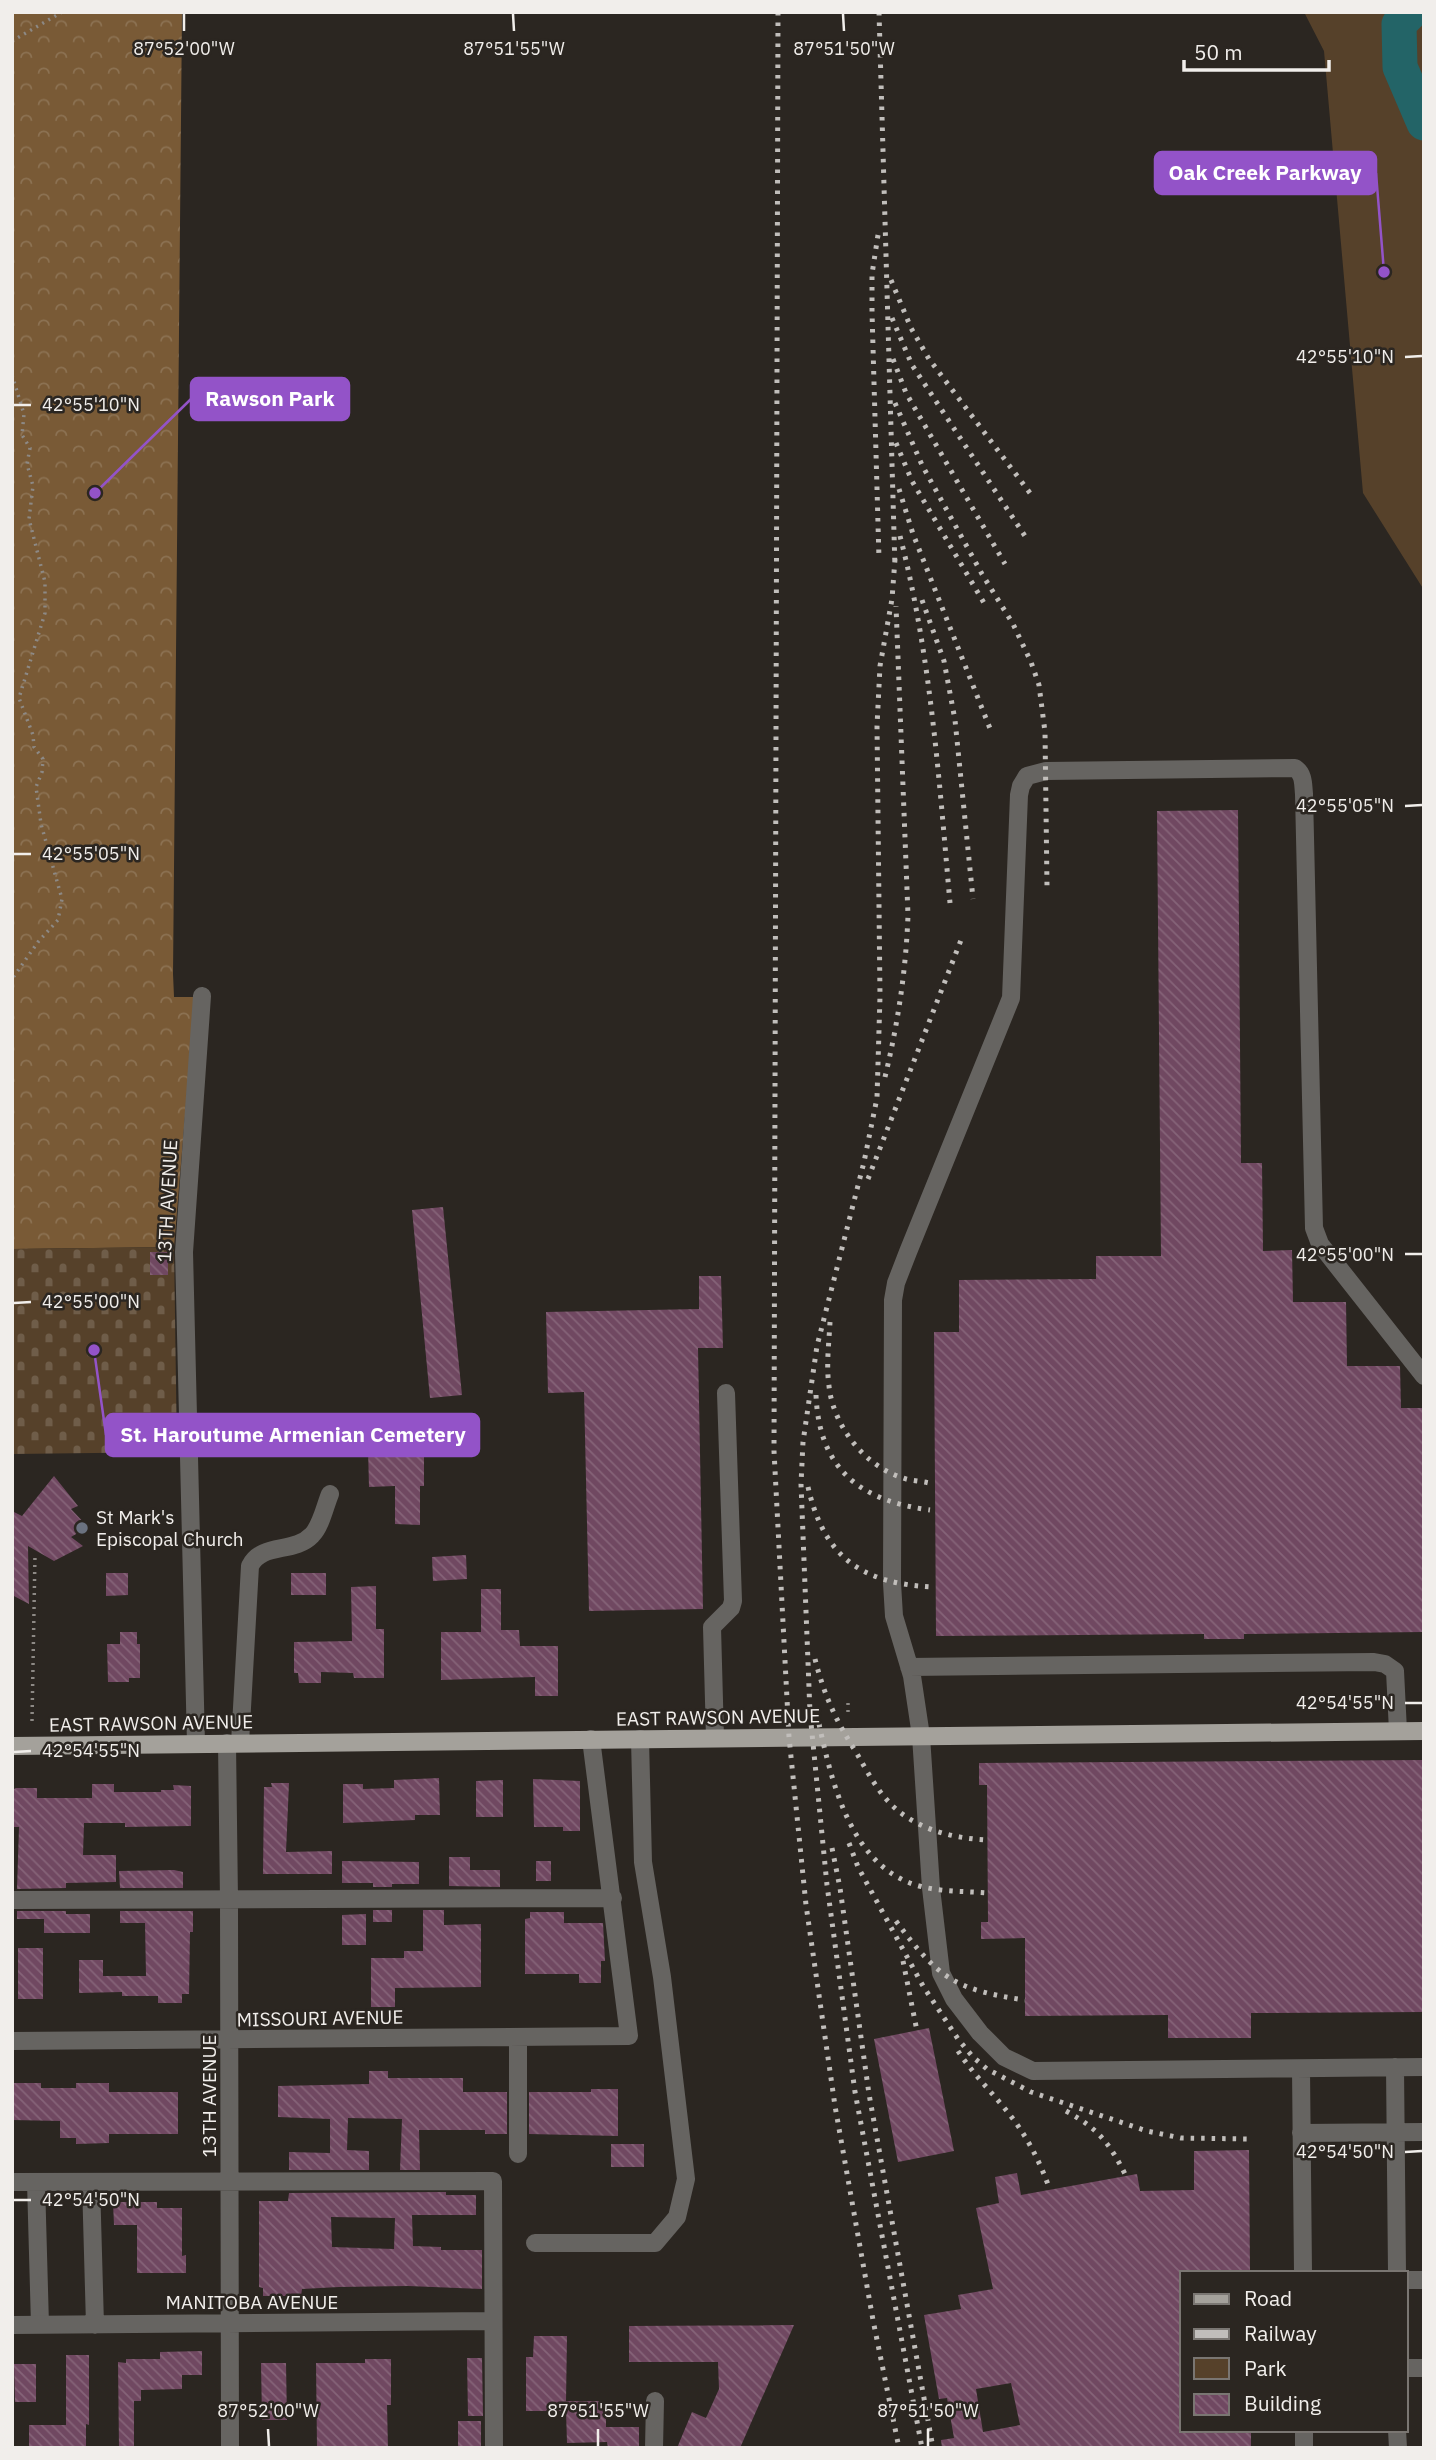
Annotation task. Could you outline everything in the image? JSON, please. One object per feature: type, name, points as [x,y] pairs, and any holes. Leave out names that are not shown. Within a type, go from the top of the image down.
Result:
[{"type":"main road","name":"EAST RAWSON AVENUE","points":[[12,1745],[1424,1731]]},
{"type":"street","points":[[1424,1376],[1320,1244],[1314,1228],[1304,794],[1300,771],[1295,768],[1046,771],[1027,776],[1019,795],[1011,998],[908,1252],[896,1283],[893,1300],[894,1616],[909,1667],[921,1736],[931,1888],[941,1973],[954,1999],[981,2033],[1004,2057],[1033,2071],[1424,2067]]},
{"type":"street","name":"13TH AVENUE","points":[[196,1744],[184,1252],[202,996]]},
{"type":"street","points":[[715,1738],[712,1627],[731,1608],[733,1601],[726,1393]]},
{"type":"street","name":"13TH AVENUE","points":[[230,2448],[229,1900],[234,1743],[250,1566],[258,1555],[274,1549],[293,1547],[315,1533],[330,1494]]},
{"type":"street","points":[[909,1667],[1374,1662],[1385,1664],[1395,1671],[1398,1731]]},
{"type":"street","points":[[12,1900],[613,1898],[591,1739]]},
{"type":"street","points":[[535,2243],[655,2243],[677,2217],[686,2179],[662,1978],[643,1863],[640,1739]]},
{"type":"street","name":"MISSOURI AVENUE","points":[[12,2041],[629,2036],[613,1898]]},
{"type":"street","points":[[518,2037],[518,2154]]},
{"type":"street","points":[[1395,2067],[1396,2271]]},
{"type":"street","points":[[1301,2068],[1303,2271]]},
{"type":"street","points":[[1301,2133],[1424,2132]]},
{"type":"street","points":[[12,2182],[493,2181],[494,2448]]},
{"type":"street","points":[[36,2182],[40,2325]]},
{"type":"street","points":[[91,2182],[95,2325]]},
{"type":"street","name":"MANITOBA AVENUE","points":[[12,2325],[492,2321]]},
{"type":"street","points":[[654,2448],[655,2401]]},
{"type":"path","points":[[12,41],[62,12]]},
{"type":"path","points":[[12,52],[12,63]]},
{"type":"path","points":[[12,375],[24,414],[22,435],[30,448],[27,464],[33,486],[29,519],[45,582],[45,613],[19,698],[33,736],[34,747],[43,759],[42,772],[36,787],[39,811],[62,899],[58,920],[38,942],[12,979]]},
{"type":"path","points":[[32,1721],[35,1555]]},
{"type":"path","points":[[848,1700],[848,1712]]},
{"type":"green space","points":[[12,12],[182,12],[173,974],[174,997],[195,997],[174,1247],[12,1249]]},
{"type":"green space","points":[[1304,12],[1424,12],[1424,590],[1363,493],[1324,51]]},
{"type":"green space","points":[[174,1247],[177,1452],[12,1454],[12,1249]]},
{"type":"building","points":[[1238,810],[1241,1163],[1262,1163],[1263,1251],[1292,1250],[1293,1302],[1346,1302],[1347,1366],[1400,1366],[1401,1408],[1424,1408],[1424,1632],[1244,1634],[1244,1639],[1204,1639],[1204,1634],[936,1636],[934,1332],[959,1332],[959,1280],[1096,1279],[1096,1256],[1161,1256],[1157,811]]},
{"type":"building","points":[[443,1207],[462,1395],[430,1398],[412,1210]]},
{"type":"building","points":[[150,1252],[168,1252],[168,1275],[150,1275]]},
{"type":"building","points":[[699,1276],[721,1276],[723,1348],[698,1348],[703,1609],[589,1611],[584,1392],[548,1393],[546,1312],[699,1309]]},
{"type":"building","points":[[424,1448],[420,1525],[395,1524],[395,1486],[369,1487],[368,1449]]},
{"type":"building","points":[[54,1476],[78,1506],[71,1509],[88,1527],[71,1537],[83,1546],[54,1561],[28,1546],[29,1604],[12,1595],[12,1511],[22,1516]]},
{"type":"building","points":[[466,1555],[467,1579],[433,1581],[432,1557]]},
{"type":"building","points":[[106,1573],[128,1573],[128,1595],[106,1596]]},
{"type":"building","points":[[291,1573],[326,1573],[326,1595],[291,1595]]},
{"type":"building","points":[[376,1586],[376,1629],[384,1629],[384,1678],[354,1678],[353,1673],[321,1672],[321,1683],[299,1683],[298,1673],[294,1673],[294,1642],[352,1641],[351,1587]]},
{"type":"building","points":[[481,1589],[501,1589],[501,1630],[519,1630],[520,1646],[558,1646],[558,1696],[535,1696],[535,1677],[441,1680],[441,1632],[481,1632]]},
{"type":"building","points":[[120,1632],[137,1632],[137,1644],[140,1644],[140,1678],[129,1678],[129,1682],[108,1682],[107,1644],[120,1644]]},
{"type":"building","points":[[1424,1760],[1424,2012],[1251,2013],[1251,2038],[1168,2038],[1168,2015],[1025,2016],[1025,1938],[981,1939],[981,1922],[988,1922],[987,1785],[979,1785],[979,1763]]},
{"type":"building","points":[[439,1778],[440,1815],[415,1815],[415,1820],[343,1823],[343,1784],[363,1784],[363,1789],[394,1788],[394,1780]]},
{"type":"building","points":[[533,1779],[580,1781],[580,1831],[563,1831],[563,1827],[534,1827]]},
{"type":"building","points":[[503,1780],[503,1817],[476,1817],[476,1781]]},
{"type":"building","points":[[271,1783],[289,1783],[286,1852],[332,1851],[332,1874],[263,1874],[264,1787],[272,1787]]},
{"type":"building","points":[[92,1784],[114,1784],[114,1792],[161,1792],[174,1790],[173,1785],[191,1786],[191,1826],[125,1827],[125,1823],[84,1823],[83,1855],[116,1855],[116,1882],[66,1883],[66,1888],[17,1889],[19,1827],[12,1827],[12,1790],[37,1788],[37,1798],[92,1798]]},
{"type":"building","points":[[449,1857],[470,1857],[470,1870],[500,1870],[500,1887],[449,1886]]},
{"type":"building","points":[[342,1861],[419,1862],[419,1884],[373,1887],[373,1883],[342,1883]]},
{"type":"building","points":[[536,1861],[551,1861],[551,1881],[536,1881]]},
{"type":"building","points":[[119,1871],[183,1872],[183,1888],[120,1888]]},
{"type":"building","points":[[373,1910],[392,1910],[392,1922],[373,1922]]},
{"type":"building","points":[[423,1910],[444,1910],[444,1925],[481,1924],[481,1987],[395,1988],[395,2007],[371,2007],[371,1958],[404,1958],[404,1951],[423,1951]]},
{"type":"building","points":[[17,1911],[90,1914],[90,1933],[44,1933],[44,1919],[17,1919]]},
{"type":"building","points":[[120,1911],[193,1911],[189,1994],[182,1994],[182,2003],[158,2003],[158,1996],[122,1996],[122,1992],[79,1993],[79,1960],[103,1960],[103,1976],[146,1976],[145,1923],[120,1923]]},
{"type":"building","points":[[530,1912],[564,1912],[564,1923],[603,1923],[605,1961],[601,1961],[601,1983],[579,1983],[579,1974],[525,1974],[525,1919],[530,1918]]},
{"type":"building","points":[[366,1914],[366,1945],[342,1945],[342,1915]]},
{"type":"building","points":[[18,1948],[43,1948],[43,1999],[18,1999]]},
{"type":"building","points":[[929,2028],[954,2151],[898,2162],[874,2039]]},
{"type":"building","points":[[369,2071],[388,2071],[388,2078],[463,2078],[463,2092],[507,2092],[507,2134],[485,2134],[485,2130],[419,2130],[420,2170],[400,2170],[402,2119],[348,2118],[347,2150],[369,2151],[369,2170],[289,2170],[289,2152],[330,2153],[330,2119],[278,2117],[278,2086],[369,2084]]},
{"type":"building","points":[[12,2083],[41,2083],[41,2088],[76,2088],[76,2083],[109,2083],[109,2092],[178,2092],[178,2134],[109,2134],[109,2143],[76,2144],[76,2138],[60,2138],[60,2121],[12,2120]]},
{"type":"building","points":[[591,2089],[618,2089],[618,2136],[529,2134],[529,2092],[591,2092]]},
{"type":"building","points":[[611,2144],[644,2144],[644,2167],[611,2167]]},
{"type":"building","points":[[1249,2150],[1250,2271],[1180,2271],[1180,2432],[1251,2432],[1251,2448],[942,2448],[941,2440],[954,2438],[947,2398],[939,2399],[924,2315],[961,2309],[958,2295],[993,2289],[976,2208],[999,2203],[995,2177],[1017,2173],[1021,2195],[1137,2174],[1140,2191],[1194,2190],[1194,2151]],"holes":[[[1011,2383],[1020,2425],[983,2432],[976,2389]]]},
{"type":"building","points":[[446,2192],[446,2195],[476,2195],[476,2215],[412,2215],[413,2246],[441,2247],[441,2250],[482,2250],[482,2289],[339,2287],[302,2289],[301,2296],[263,2296],[263,2288],[259,2287],[259,2201],[288,2201],[289,2193]],"holes":[[[331,2217],[395,2218],[394,2249],[332,2247]]]},
{"type":"building","points":[[113,2202],[157,2202],[157,2208],[182,2208],[182,2256],[186,2255],[186,2273],[137,2273],[137,2225],[114,2225]]},
{"type":"building","points":[[794,2325],[740,2448],[677,2448],[692,2412],[706,2418],[719,2389],[718,2362],[629,2362],[629,2326]]},
{"type":"building","points":[[534,2336],[567,2336],[566,2401],[601,2401],[601,2409],[606,2409],[606,2427],[639,2427],[639,2448],[608,2448],[607,2442],[567,2443],[566,2411],[526,2411],[526,2357],[533,2357]]},
{"type":"building","points":[[202,2351],[202,2375],[182,2375],[182,2389],[141,2390],[141,2401],[134,2401],[134,2448],[119,2448],[118,2362],[126,2363],[126,2359],[160,2359],[160,2352]]},
{"type":"building","points":[[66,2355],[89,2355],[89,2425],[86,2424],[86,2448],[29,2448],[29,2425],[66,2425]]},
{"type":"building","points":[[467,2358],[482,2358],[483,2416],[468,2416]]},
{"type":"building","points":[[365,2359],[391,2359],[391,2405],[387,2405],[388,2448],[317,2448],[316,2363],[365,2363]]},
{"type":"building","points":[[261,2363],[286,2363],[287,2420],[262,2420]]},
{"type":"building","points":[[14,2364],[36,2364],[36,2402],[15,2402]]},
{"type":"building","points":[[458,2421],[481,2421],[481,2448],[458,2448]]},
{"type":"waterway","points":[[1411,12],[1399,24],[1400,67],[1424,123]]},
{"type":"railway","points":[[778,12],[774,1451],[789,1737],[806,1905],[835,2106],[899,2448]]},
{"type":"railway","points":[[879,12],[895,568]]},
{"type":"railway","points":[[878,235],[872,274],[872,312],[879,559]]},
{"type":"railway","points":[[891,280],[911,328],[929,359],[1030,493]]},
{"type":"railway","points":[[892,318],[912,365],[1025,536]]},
{"type":"railway","points":[[893,359],[906,393],[1005,564]]},
{"type":"railway","points":[[895,403],[922,465],[1013,624],[1039,685],[1045,732],[1047,886]]},
{"type":"railway","points":[[896,443],[912,481],[987,608]]},
{"type":"railway","points":[[899,489],[913,534],[991,731]]},
{"type":"railway","points":[[900,536],[927,672],[950,903]]},
{"type":"railway","points":[[895,559],[892,599],[880,666],[877,726],[880,996],[877,1098],[864,1162],[817,1346],[803,1442],[801,1484],[810,1713],[827,1885],[855,2092],[922,2448]]},
{"type":"railway","points":[[922,600],[944,661],[955,720],[973,899]]},
{"type":"railway","points":[[885,1077],[901,996],[908,915],[896,606]]},
{"type":"railway","points":[[868,1179],[963,935]]},
{"type":"railway","points":[[830,1322],[829,1386],[832,1401],[844,1429],[853,1442],[876,1464],[903,1478],[929,1483]]},
{"type":"railway","points":[[816,1395],[825,1443],[835,1462],[848,1477],[883,1499],[930,1510]]},
{"type":"railway","points":[[808,1487],[824,1532],[849,1562],[884,1580],[931,1587]]},
{"type":"railway","points":[[815,1659],[822,1684],[837,1718],[871,1779],[892,1805],[903,1815],[929,1829],[958,1837],[987,1840]]},
{"type":"railway","points":[[819,1724],[838,1796],[848,1820],[877,1861],[896,1876],[919,1886],[988,1893]]},
{"type":"railway","points":[[849,1843],[858,1867],[923,1986],[958,2039],[987,2069],[1031,2092],[1147,2131],[1181,2138],[1247,2139]]},
{"type":"railway","points":[[832,1848],[869,2094],[933,2448]]},
{"type":"railway","points":[[896,1921],[924,1956],[950,1978],[981,1991],[1025,2000]]},
{"type":"railway","points":[[903,1961],[917,2031]]},
{"type":"railway","points":[[958,2051],[1021,2131],[1050,2190]]},
{"type":"railway","points":[[1066,2111],[1087,2124],[1102,2138],[1126,2176]]},
{"type":"place","name":"Oak Creek Parkway","points":[[1384,272]]},
{"type":"place","name":"Rawson Park","points":[[95,493]]},
{"type":"place","name":"St. Haroutume Armenian Cemetery","points":[[94,1350]]},
{"type":"place","name":"St Mark's Episcopal Church","points":[[82,1528]]}]
